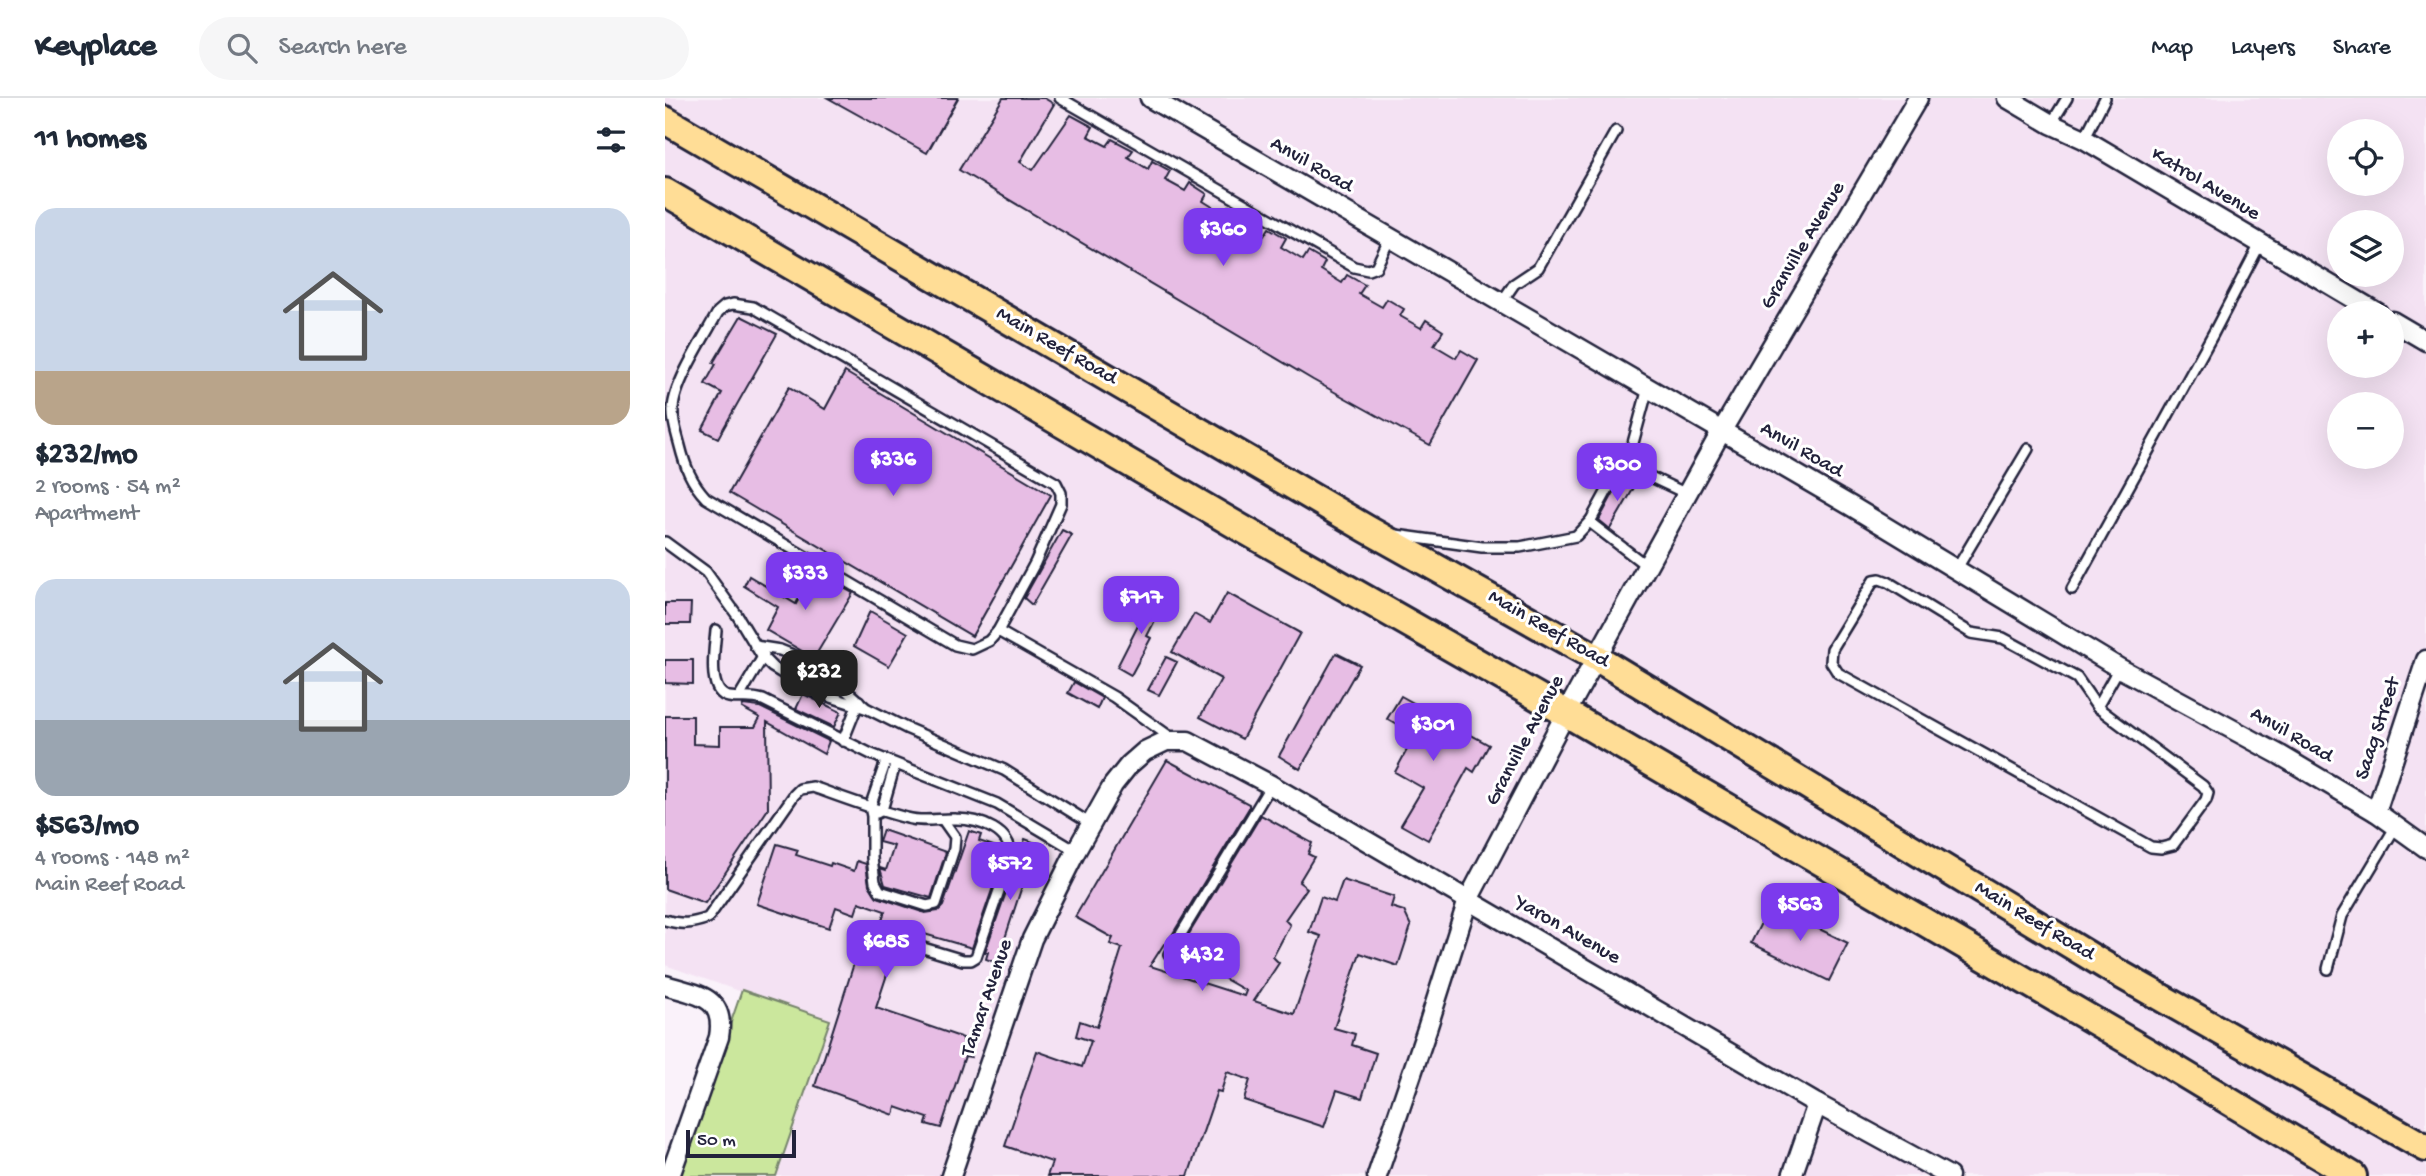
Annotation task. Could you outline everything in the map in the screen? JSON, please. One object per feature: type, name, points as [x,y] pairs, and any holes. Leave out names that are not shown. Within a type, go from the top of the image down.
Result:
[{"type":"main road","name":"Main Reef Road","points":[[665,120],[1367,529],[1597,658],[2111,969],[2426,1148]]},
{"type":"main road","points":[[665,192],[2151,1054],[2353,1176]]},
{"type":"street","name":"Anvil Road","points":[[1150,98],[1648,387],[2119,668],[2280,755],[2396,826],[2426,848]]},
{"type":"street","name":"Granville Avenue","points":[[1377,1176],[1468,900],[1566,713],[1721,432],[1918,98]]},
{"type":"street","name":"Katrol Avenue","points":[[2007,98],[2051,124],[2084,139],[2357,301]]},
{"type":"street","points":[[2404,328],[2426,341]]},
{"type":"street","name":"Saag Street","points":[[2375,813],[2426,660]]},
{"type":"street","name":"Yaron Avenue","points":[[1166,742],[1181,739],[1199,745],[1817,1104],[1949,1176]]},
{"type":"street","name":"Tamar Avenue","points":[[951,1176],[1032,939],[1076,851],[1121,774],[1145,751],[1166,742]]},
{"type":"street","points":[[665,985],[711,1002],[720,1012],[721,1018],[719,1037],[670,1176]]},
{"type":"street","points":[[1792,1176],[1817,1104]]},
{"type":"lane","points":[[1060,98],[1353,267],[1368,270],[1376,267],[1390,238]]},
{"type":"lane","points":[[2051,124],[2067,98]]},
{"type":"lane","points":[[2084,139],[2105,98]]},
{"type":"lane","points":[[1501,303],[1514,284],[1538,268],[1616,131]]},
{"type":"lane","points":[[2072,589],[2260,244]]},
{"type":"lane","points":[[733,304],[753,307],[1056,483],[1061,493],[1061,504],[1035,563],[998,631],[979,647],[964,649],[955,645],[706,498],[698,489],[684,463],[673,419],[673,403],[679,384],[718,312],[733,304]]},
{"type":"lane","points":[[1367,529],[1453,544],[1510,548],[1568,539],[1583,530],[1591,520],[1623,464],[1638,427],[1648,387]]},
{"type":"lane","points":[[1956,570],[2028,449]]},
{"type":"lane","points":[[1623,464],[1687,494]]},
{"type":"lane","points":[[1591,520],[1592,524],[1648,567]]},
{"type":"lane","points":[[665,542],[706,572],[737,614],[763,658],[772,667],[810,690],[861,705],[906,728],[1004,770],[1091,824]]},
{"type":"lane","points":[[1880,579],[1971,633],[2003,638],[2077,678],[2097,707],[2203,786],[2208,793],[2206,800],[2173,845],[2151,847],[1838,673],[1831,662],[1832,649],[1874,580],[1880,579]]},
{"type":"lane","points":[[716,629],[715,685],[723,694],[763,700],[891,763],[988,800],[1076,851]]},
{"type":"lane","points":[[998,631],[1114,697],[1166,742]]},
{"type":"lane","points":[[755,646],[790,653],[812,665],[834,679],[861,705]]},
{"type":"lane","points":[[739,697],[768,647]]},
{"type":"lane","points":[[2097,707],[2119,668]]},
{"type":"lane","points":[[843,741],[861,705]]},
{"type":"lane","points":[[882,810],[891,763]]},
{"type":"lane","points":[[891,763],[871,811],[876,887],[889,895],[927,906],[938,901],[954,849],[955,837],[943,820]]},
{"type":"lane","points":[[1169,954],[1271,785]]},
{"type":"lane","points":[[665,920],[680,925],[708,918],[800,789],[813,787],[871,811],[882,810],[921,821],[959,819],[978,823],[1000,833],[1009,842],[1010,859],[978,954],[973,959],[963,960],[887,937]]},
{"type":"lane","points":[[2328,969],[2342,916],[2396,826]]},
{"type":"shaded area","points":[[665,98],[2426,98],[2426,1176],[774,1176],[824,1021],[665,965]]},
{"type":"green space","points":[[742,990],[830,1020],[776,1176],[678,1176]]},
{"type":"building","points":[[828,98],[958,98],[927,153]]},
{"type":"building","points":[[1003,98],[1044,98],[1054,104],[1020,162],[1033,170],[1071,115],[1093,127],[1088,136],[1107,146],[1112,139],[1133,150],[1128,157],[1148,169],[1152,161],[1170,171],[1165,180],[1185,191],[1190,183],[1207,194],[1203,201],[1224,214],[1229,206],[1246,216],[1242,223],[1264,236],[1269,228],[1286,238],[1281,247],[1303,260],[1308,252],[1325,262],[1321,270],[1342,283],[1347,275],[1365,285],[1359,294],[1382,307],[1387,299],[1404,309],[1400,316],[1421,328],[1426,320],[1443,331],[1434,345],[1456,358],[1461,350],[1478,360],[1430,445],[1313,380],[959,170]]},
{"type":"building","points":[[741,316],[777,334],[718,438],[702,430],[722,393],[705,384],[716,364],[713,363]]},
{"type":"building","points":[[845,372],[1051,495],[972,636],[729,493],[789,387],[825,409]]},
{"type":"building","points":[[1621,479],[1635,486],[1610,529],[1599,520]]},
{"type":"building","points":[[1062,530],[1072,535],[1032,605],[1024,598]]},
{"type":"building","points":[[813,571],[853,593],[814,658],[766,630],[778,607],[744,586],[749,576],[796,604]]},
{"type":"building","points":[[1155,592],[1166,599],[1147,636],[1151,638],[1131,675],[1117,667]]},
{"type":"building","points":[[1227,593],[1300,633],[1242,739],[1200,717],[1221,679],[1172,652],[1194,614],[1210,623]]},
{"type":"building","points":[[665,603],[691,603],[690,624],[665,624]]},
{"type":"building","points":[[870,611],[908,633],[889,666],[854,646]]},
{"type":"building","points":[[1336,653],[1360,665],[1300,769],[1279,756]]},
{"type":"building","points":[[1166,657],[1177,662],[1159,695],[1148,690]]},
{"type":"building","points":[[665,660],[693,660],[693,684],[665,683]]},
{"type":"building","points":[[1074,682],[1102,698],[1097,709],[1068,693]]},
{"type":"building","points":[[803,694],[841,712],[834,727],[796,709]]},
{"type":"building","points":[[1401,696],[1489,745],[1474,772],[1468,768],[1428,840],[1401,825],[1423,788],[1395,772],[1415,735],[1387,719]]},
{"type":"building","points":[[743,705],[760,707],[829,741],[824,754],[767,722],[768,809],[705,903],[665,889],[665,716],[693,716],[693,744],[720,745],[720,727],[755,727],[760,718],[742,708]]},
{"type":"building","points":[[1167,760],[1249,804],[1249,808],[1166,945],[1164,944],[1150,966],[1244,996],[1246,991],[1178,952],[1261,815],[1312,843],[1308,854],[1314,857],[1299,882],[1307,888],[1285,920],[1290,925],[1273,957],[1279,963],[1254,1001],[1294,1014],[1321,936],[1309,932],[1321,897],[1335,902],[1343,880],[1394,897],[1391,907],[1404,911],[1411,926],[1398,966],[1360,953],[1334,1028],[1355,1034],[1352,1045],[1376,1053],[1362,1098],[1337,1090],[1324,1127],[1244,1100],[1250,1080],[1227,1072],[1221,1092],[1217,1091],[1188,1176],[1047,1176],[1052,1162],[1005,1146],[1037,1051],[1082,1067],[1091,1041],[1076,1036],[1080,1021],[1097,1027],[1122,948],[1110,944],[1113,938],[1075,917]]},
{"type":"building","points":[[883,830],[946,852],[931,898],[885,885],[880,868],[886,870],[894,846],[879,842]]},
{"type":"building","points":[[969,831],[981,835],[979,841],[1002,849],[1003,858],[972,948],[897,926],[895,932],[885,930],[880,936],[882,942],[896,947],[876,1008],[963,1038],[963,1042],[973,1044],[971,1057],[965,1056],[941,1128],[926,1124],[928,1118],[896,1107],[894,1115],[815,1086],[856,957],[868,962],[885,911],[859,902],[855,914],[836,907],[829,928],[757,904],[777,844],[798,850],[796,855],[830,866],[831,863],[854,871],[857,861],[866,864],[869,885],[877,897],[925,913],[938,911],[943,906]]},
{"type":"building","points":[[1025,839],[1036,843],[997,963],[986,959],[988,952],[985,952],[1017,861],[1017,854],[1020,855]]},
{"type":"building","points":[[1770,905],[1848,943],[1829,981],[1751,943]]}]
